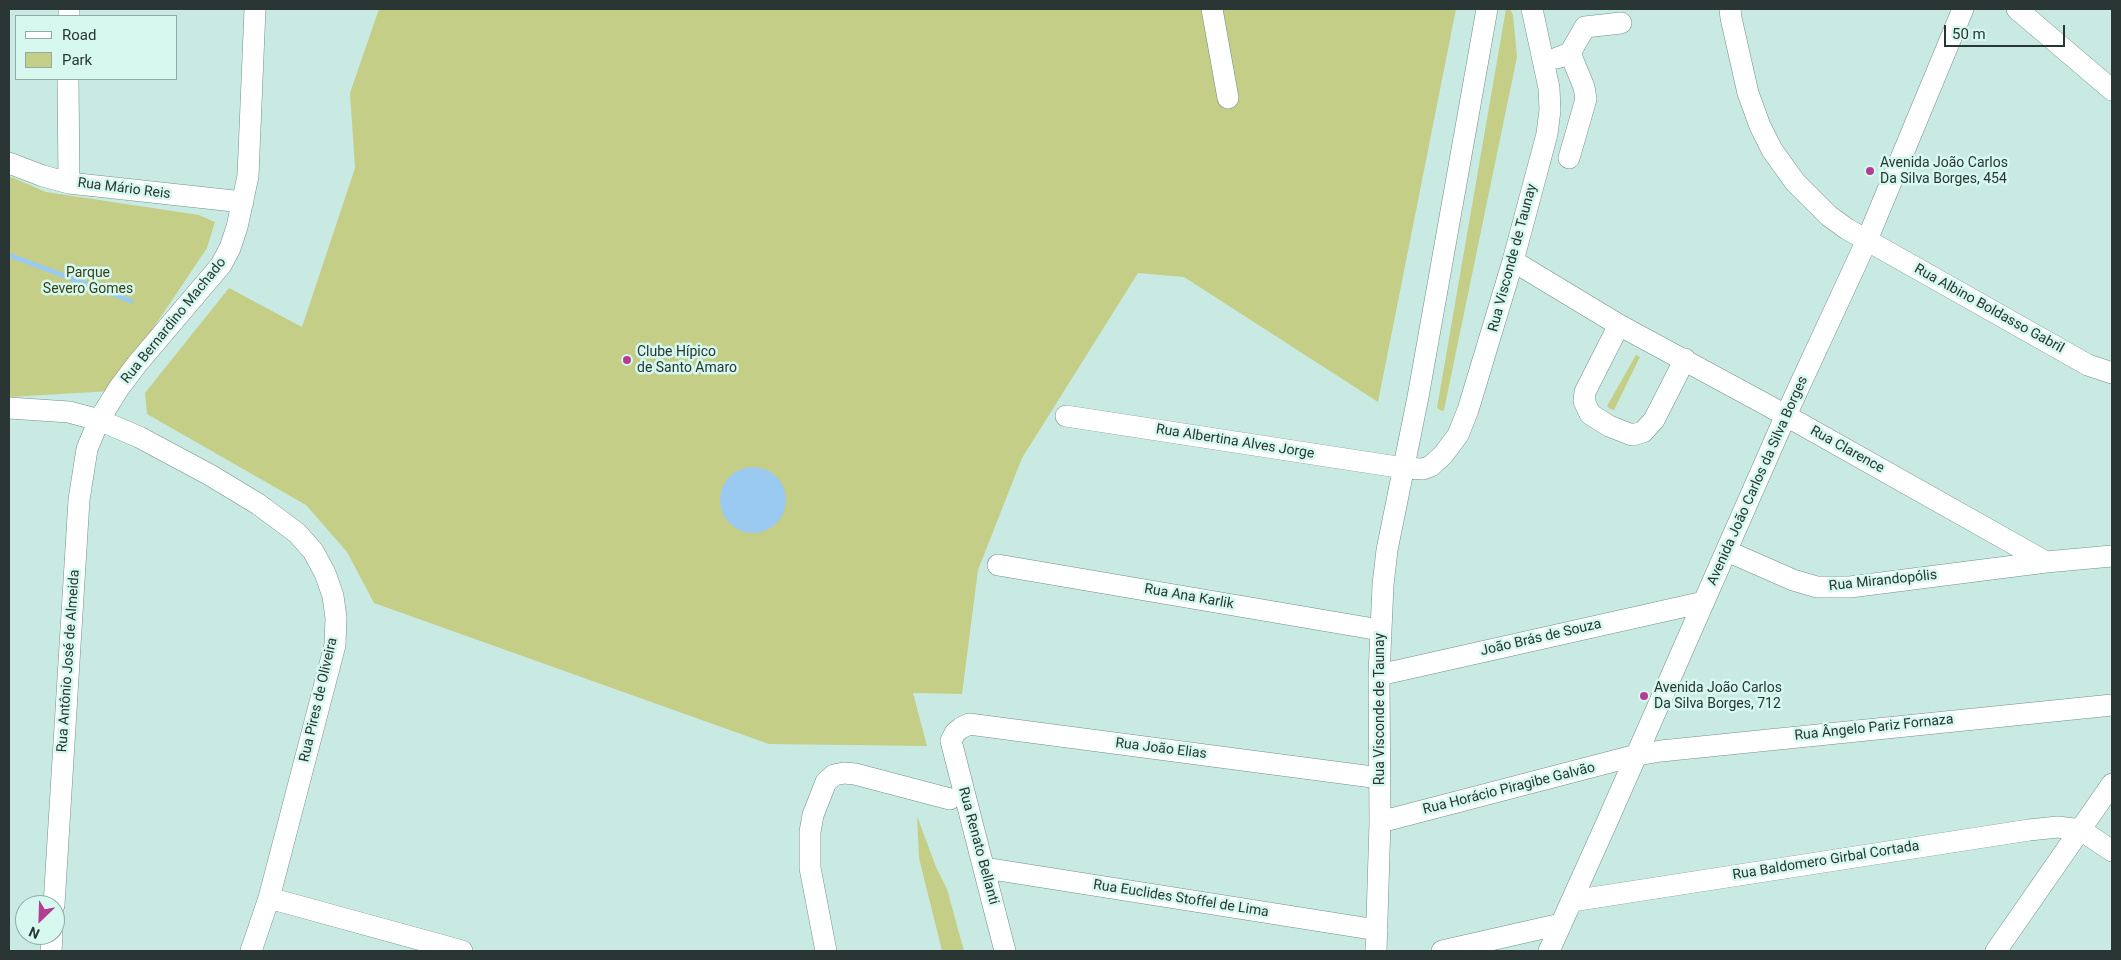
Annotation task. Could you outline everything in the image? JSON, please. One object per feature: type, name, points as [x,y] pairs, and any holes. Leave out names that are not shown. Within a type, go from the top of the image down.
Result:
[{"type":"street","name":"Rua Bernardino Machado","points":[[99,420],[137,364],[221,265],[230,248],[248,176],[255,9]]},
{"type":"street","points":[[1212,9],[1228,98]]},
{"type":"street","name":"Rua Visconde de Taunay","points":[[1376,951],[1380,822],[1380,630],[1387,550],[1404,468],[1487,9]]},
{"type":"street","name":"Rua Visconde de Taunay","points":[[1404,468],[1423,469],[1432,466],[1458,435],[1486,354],[1513,261],[1547,134],[1549,102],[1544,62],[1532,9]]},
{"type":"street","name":"Rua Albino Boldasso Gabril","points":[[1730,9],[1748,93],[1760,126],[1772,150],[1795,182],[1829,216],[1867,240],[2088,365],[2112,373]]},
{"type":"street","name":"Avenida João Carlos da Silva Borges","points":[[1549,951],[1786,415],[1867,240],[1963,9]]},
{"type":"street","points":[[2017,9],[2112,90]]},
{"type":"street","points":[[1544,62],[1570,53],[1585,27],[1621,23]]},
{"type":"street","points":[[1568,158],[1586,99],[1584,87],[1570,53]]},
{"type":"street","points":[[68,80],[69,183]]},
{"type":"street","name":"Rua Mário Reis","points":[[9,163],[55,180],[69,183],[243,202]]},
{"type":"street","name":"Rua Clarence","points":[[1513,261],[1619,325],[1786,415],[2046,562]]},
{"type":"street","points":[[1619,325],[1588,385],[1584,401],[1590,414],[1609,426],[1632,435],[1643,432],[1654,420],[1685,359]]},
{"type":"street","name":"Rua Pires de Oliveira","points":[[9,408],[69,412],[99,420],[139,437],[210,474],[258,504],[297,533],[313,551],[325,573],[333,596],[335,645],[269,898],[251,951]]},
{"type":"street","name":"Rua Albertina Alves Jorge","points":[[1066,416],[1404,468]]},
{"type":"street","name":"Rua Antônio José de Almeida","points":[[55,895],[80,490],[87,449],[99,420]]},
{"type":"street","name":"Rua Mirandopólis","points":[[1727,550],[1792,580],[1823,587],[1850,587],[2046,562]]},
{"type":"street","points":[[2046,562],[2112,556]]},
{"type":"street","name":"Rua Ana Karlik","points":[[998,564],[1380,630]]},
{"type":"street","name":"João Brás de Souza","points":[[1379,675],[1704,602]]},
{"type":"street","name":"Rua Ângelo Pariz Fornaza","points":[[1637,755],[1951,720],[2112,705]]},
{"type":"street","name":"Rua João Elias","points":[[950,741],[955,733],[969,724],[1380,778]]},
{"type":"street","name":"Rua Renato Bellanti","points":[[950,741],[985,868],[1005,951]]},
{"type":"street","name":"Rua Horácio Piragibe Galvão","points":[[1380,822],[1637,755]]},
{"type":"street","points":[[826,951],[810,868],[810,850],[813,814],[826,782],[834,775],[844,773],[855,774],[950,799]]},
{"type":"street","points":[[1996,951],[2112,784]]},
{"type":"street","name":"Rua Baldomero Girbal Cortada","points":[[1572,901],[2029,830],[2058,827],[2081,830]]},
{"type":"street","points":[[2081,830],[2112,851]]},
{"type":"street","name":"Rua Euclides Stoffel de Lima","points":[[985,868],[1376,930]]},
{"type":"street","points":[[269,898],[453,950]]},
{"type":"street","points":[[1442,951],[1561,924]]},
{"type":"green space","name":"Clube Hípico de Santo Amaro","points":[[379,9],[1456,9],[1378,402],[1184,277],[1138,273],[1022,458],[978,570],[962,694],[913,693],[927,746],[769,744],[374,603],[347,552],[306,505],[147,414],[145,393],[229,288],[302,327],[355,168],[350,93]]},
{"type":"green space","points":[[1506,9],[1510,9],[1513,15],[1517,57],[1444,410],[1442,411],[1437,408]]},
{"type":"green space","name":"Parque Severo Gomes","points":[[9,176],[46,192],[199,215],[215,222],[207,248],[111,391],[9,397]]},
{"type":"green space","points":[[1636,355],[1640,357],[1614,410],[1610,409],[1607,406]]},
{"type":"green space","points":[[917,816],[936,867],[947,889],[964,951],[942,951],[919,858]]},
{"type":"water","points":[[753,467],[766,470],[776,477],[783,487],[786,500],[783,513],[776,523],[766,530],[753,533],[740,530],[730,523],[723,513],[720,500],[723,487],[730,477],[740,470]]},
{"type":"waterway","points":[[9,255],[131,301]]},
{"type":"place","name":"Avenida João Carlos Da Silva Borges, 454","points":[[1870,171]]},
{"type":"place","name":"Clube Hípico de Santo Amaro","points":[[627,360]]},
{"type":"place","name":"Avenida João Carlos Da Silva Borges, 712","points":[[1644,696]]}]
